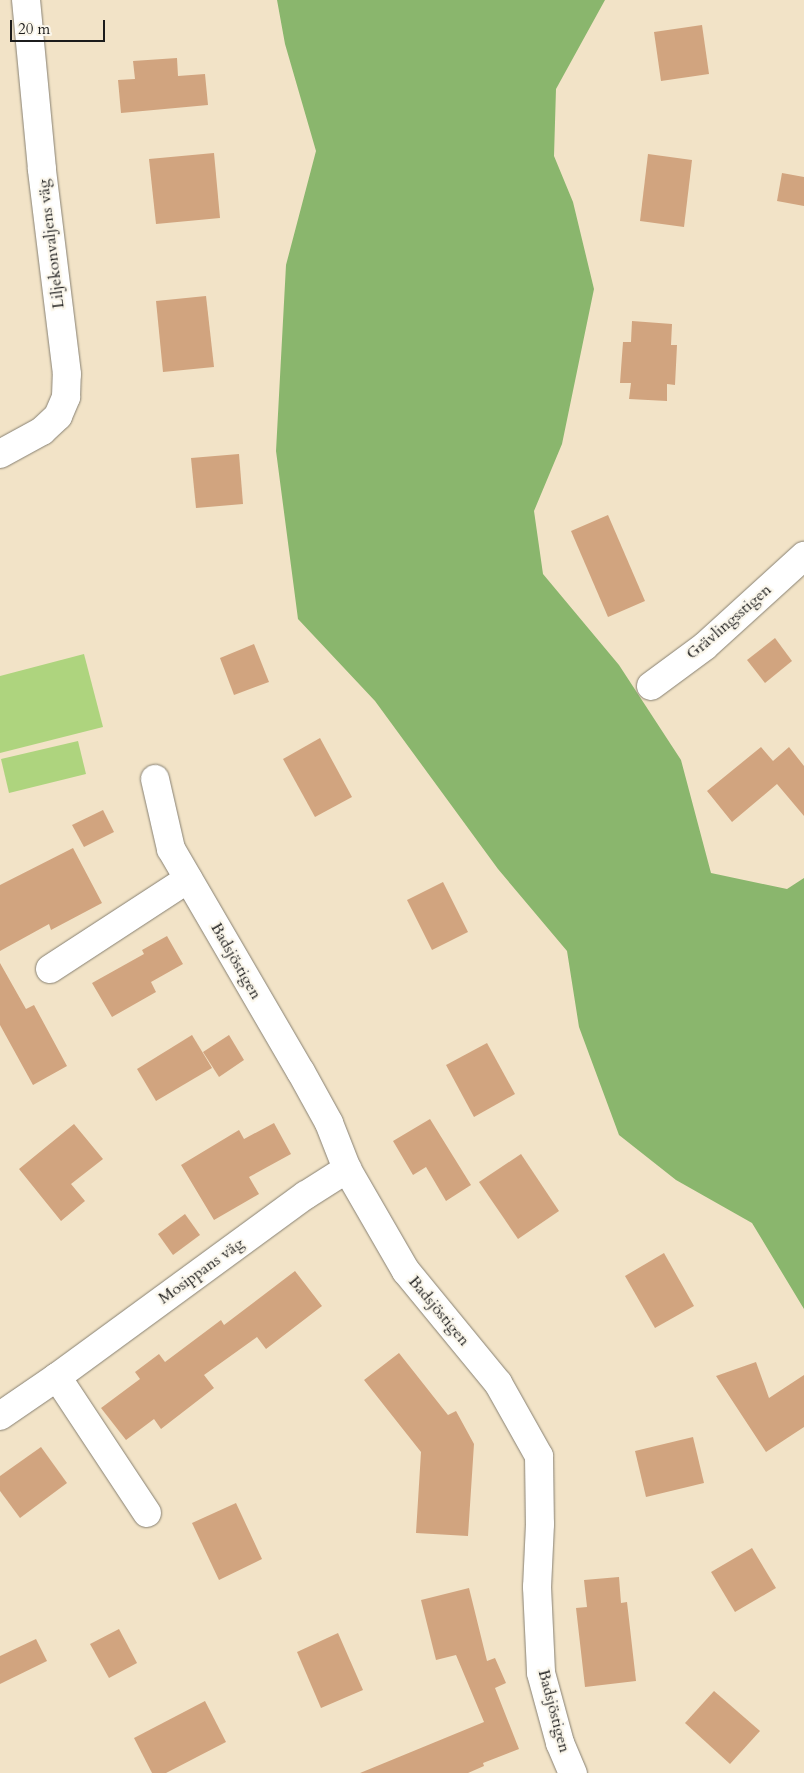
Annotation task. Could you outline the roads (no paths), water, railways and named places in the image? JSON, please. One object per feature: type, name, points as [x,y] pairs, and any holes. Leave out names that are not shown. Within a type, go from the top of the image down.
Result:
[{"type":"street","name":"Liljekonvaljens väg","points":[[0,454],[42,431],[58,416],[66,397],[67,374],[42,168],[26,0]]},
{"type":"street","name":"Grävlingsstigen","points":[[651,686],[705,646],[804,556]]},
{"type":"street","name":"Badsjöstigen","points":[[155,779],[171,849],[301,1072],[329,1123],[347,1169],[406,1270],[498,1383],[539,1456],[540,1524],[537,1587],[541,1673],[560,1743],[573,1773]]},
{"type":"street","points":[[50,969],[188,879]]},
{"type":"street","name":"Mosippans väg","points":[[0,1416],[57,1377],[306,1195],[347,1169]]},
{"type":"street","points":[[57,1377],[147,1513]]}]
